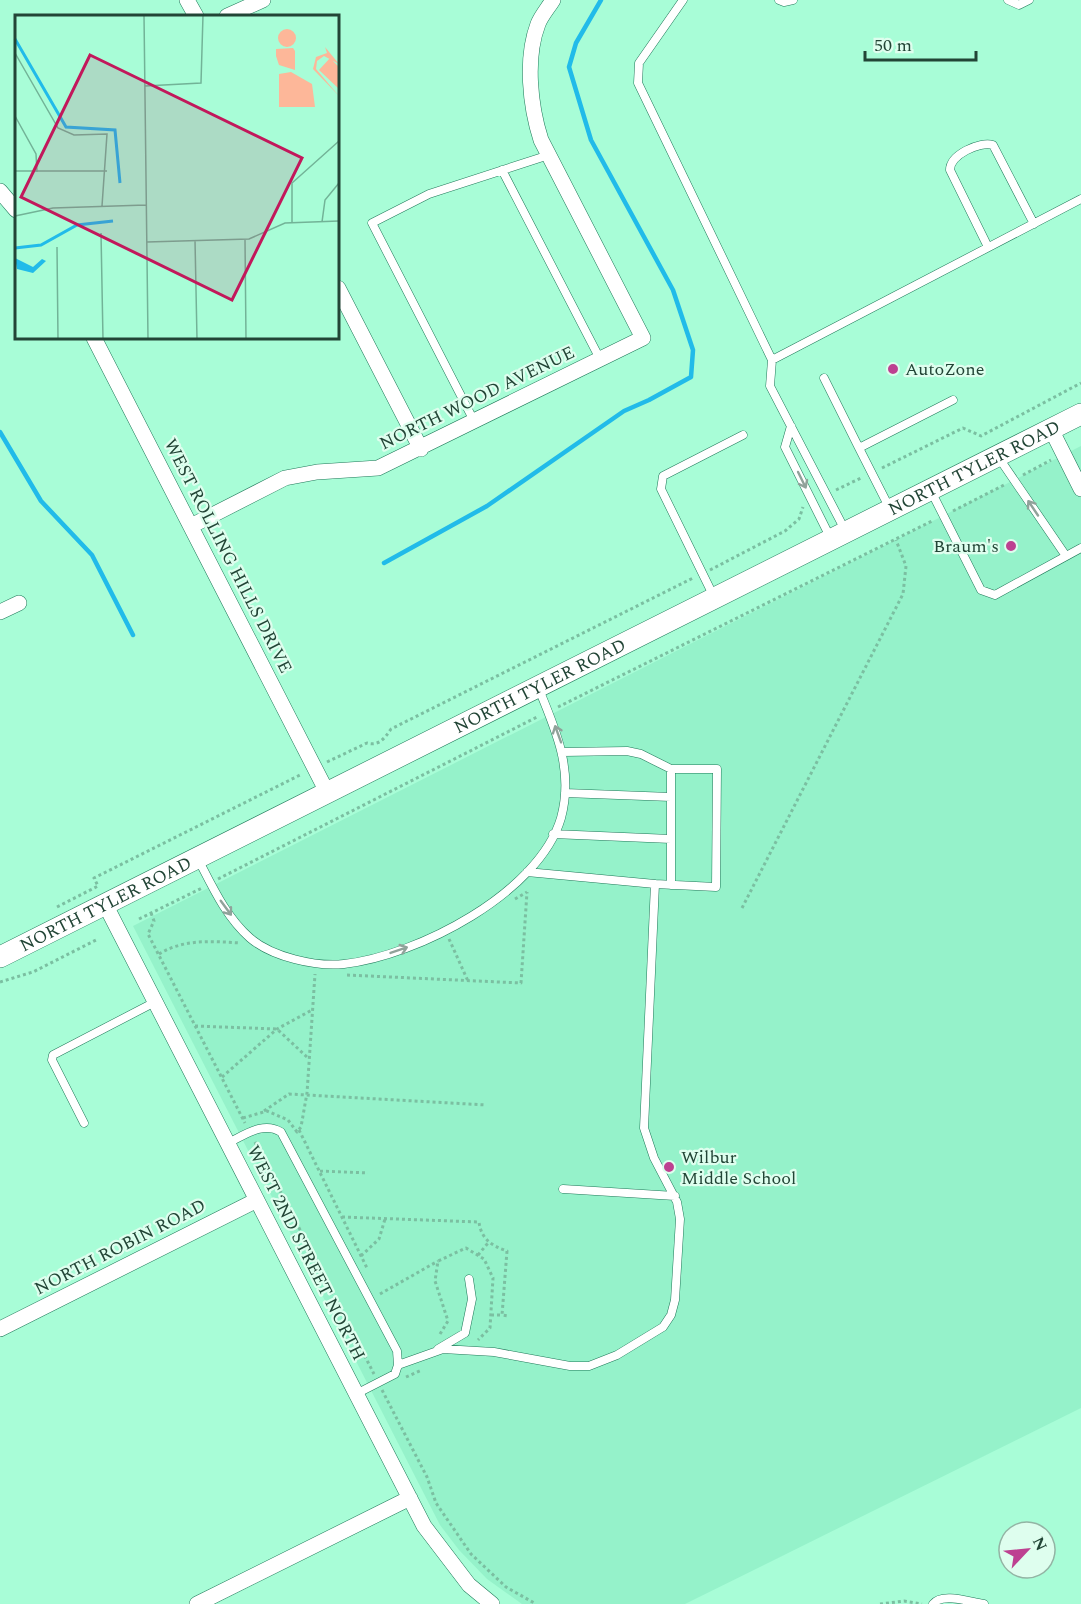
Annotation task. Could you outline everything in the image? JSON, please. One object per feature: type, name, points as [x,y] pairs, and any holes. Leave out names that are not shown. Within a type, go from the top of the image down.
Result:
[{"type":"main road","name":"NORTH TYLER ROAD","points":[[0,957],[1081,414]]},
{"type":"street","points":[[187,0],[195,15]]},
{"type":"street","points":[[229,15],[263,0]]},
{"type":"street","points":[[549,155],[535,122],[531,58],[538,23],[553,0]]},
{"type":"street","name":"NORTH WOOD AVENUE","points":[[191,525],[285,478],[317,472],[378,468],[421,449],[643,338],[549,155]]},
{"type":"street","points":[[0,191],[15,209]]},
{"type":"street","points":[[339,290],[421,449]]},
{"type":"street","name":"WEST ROLLING HILLS DRIVE","points":[[95,339],[327,792]]},
{"type":"street","points":[[1051,429],[1081,489]]},
{"type":"street","points":[[0,612],[19,603]]},
{"type":"street","name":"WEST 2ND STREET NORTH","points":[[105,904],[424,1526],[469,1585],[492,1604]]},
{"type":"street","name":"NORTH ROBIN ROAD","points":[[0,1329],[257,1200]]},
{"type":"street","points":[[196,1604],[410,1498]]},
{"type":"lane","points":[[683,0],[639,63],[638,83],[772,360],[770,386],[827,495],[839,536]]},
{"type":"lane","points":[[779,0],[784,3],[794,0]]},
{"type":"lane","points":[[1008,0],[1019,5],[1029,0]]},
{"type":"lane","points":[[988,247],[950,170],[955,158],[982,144],[993,145],[1034,224]]},
{"type":"lane","points":[[474,422],[372,223],[429,194],[549,155]]},
{"type":"lane","points":[[502,170],[600,359]]},
{"type":"lane","points":[[772,360],[1081,199]]},
{"type":"lane","points":[[824,378],[890,510]]},
{"type":"lane","points":[[859,448],[953,400]]},
{"type":"lane","points":[[791,426],[785,447],[813,502],[839,536]]},
{"type":"lane","points":[[714,598],[661,489],[663,476],[743,435]]},
{"type":"lane","points":[[998,456],[1066,556]]},
{"type":"lane","points":[[930,490],[981,590],[995,595],[1081,548]]},
{"type":"lane","points":[[197,858],[223,906],[250,938],[267,949],[305,962],[343,964],[412,945],[457,924],[500,896],[527,872],[544,853],[561,819],[565,793],[563,752],[538,686]]},
{"type":"lane","points":[[527,872],[655,884],[716,887],[717,769],[671,769],[641,754],[627,751],[563,752]]},
{"type":"lane","points":[[671,769],[671,885]]},
{"type":"lane","points":[[565,793],[671,796]]},
{"type":"lane","points":[[553,834],[671,839]]},
{"type":"lane","points":[[435,1351],[494,1352],[570,1366],[589,1366],[617,1355],[653,1335],[671,1315],[675,1300],[680,1219],[675,1196],[654,1158],[644,1128],[655,884]]},
{"type":"lane","points":[[84,1123],[52,1060],[53,1055],[155,1002]]},
{"type":"lane","points":[[228,1143],[261,1127],[272,1126],[281,1132],[397,1351],[398,1365],[395,1374],[380,1386],[356,1394]]},
{"type":"lane","points":[[563,1189],[675,1196]]},
{"type":"lane","points":[[398,1365],[435,1351],[465,1332],[472,1299],[469,1279]]},
{"type":"lane","points":[[933,1604],[945,1598],[984,1604]]},
{"type":"path","points":[[827,495],[963,428],[981,436],[1081,383]]},
{"type":"path","points":[[139,919],[1064,454]]},
{"type":"path","points":[[49,911],[98,886],[94,878],[367,743],[374,744],[384,740],[391,729],[785,531],[799,519],[802,507],[813,502]]},
{"type":"path","points":[[742,908],[903,594],[906,566],[896,540]]},
{"type":"path","points":[[151,913],[154,921],[148,934],[427,1477],[436,1503],[471,1554],[506,1587],[536,1604]]},
{"type":"path","points":[[0,982],[33,972],[98,939]]},
{"type":"path","points":[[449,939],[468,981]]},
{"type":"path","points":[[390,969],[391,977]]},
{"type":"path","points":[[315,974],[306,1095],[299,1130],[371,1275]]},
{"type":"path","points":[[222,1077],[277,1029],[312,1010]]},
{"type":"path","points":[[195,1026],[277,1029],[308,1058]]},
{"type":"path","points":[[243,1119],[264,1112],[289,1094],[486,1105]]},
{"type":"path","points":[[264,1112],[279,1115],[288,1120],[297,1132],[299,1130]]},
{"type":"path","points":[[320,1171],[368,1173]]},
{"type":"path","points":[[342,1217],[479,1222],[480,1230],[488,1243],[507,1251],[502,1315]]},
{"type":"path","points":[[361,1256],[379,1239],[385,1219]]},
{"type":"path","points":[[478,1255],[488,1243]]},
{"type":"path","points":[[375,1285],[380,1294],[466,1248],[484,1259],[493,1278],[490,1328],[476,1341],[460,1350]]},
{"type":"path","points":[[435,1338],[445,1329],[448,1321],[435,1281],[438,1261]]},
{"type":"path","points":[[490,1315],[508,1316]]},
{"type":"path","points":[[402,1380],[431,1365]]},
{"type":"path","points":[[380,1386],[392,1385]]},
{"type":"path","points":[[880,1604],[904,1601],[922,1604]]},
{"type":"shaded area","name":"Wilbur Middle School","points":[[1081,446],[1081,1408],[685,1604],[522,1604],[487,1579],[459,1550],[440,1525],[133,926]]},
{"type":"waterway","points":[[384,563],[487,506],[624,411],[691,377],[693,350],[673,290],[591,140],[569,67],[576,43],[601,0]]},
{"type":"waterway","points":[[0,432],[41,501],[92,555],[133,635]]},
{"type":"place","name":"AutoZone","points":[[893,369]]},
{"type":"place","name":"Braum's","points":[[1011,546]]},
{"type":"place","name":"Wilbur Middle School","points":[[669,1167]]}]
